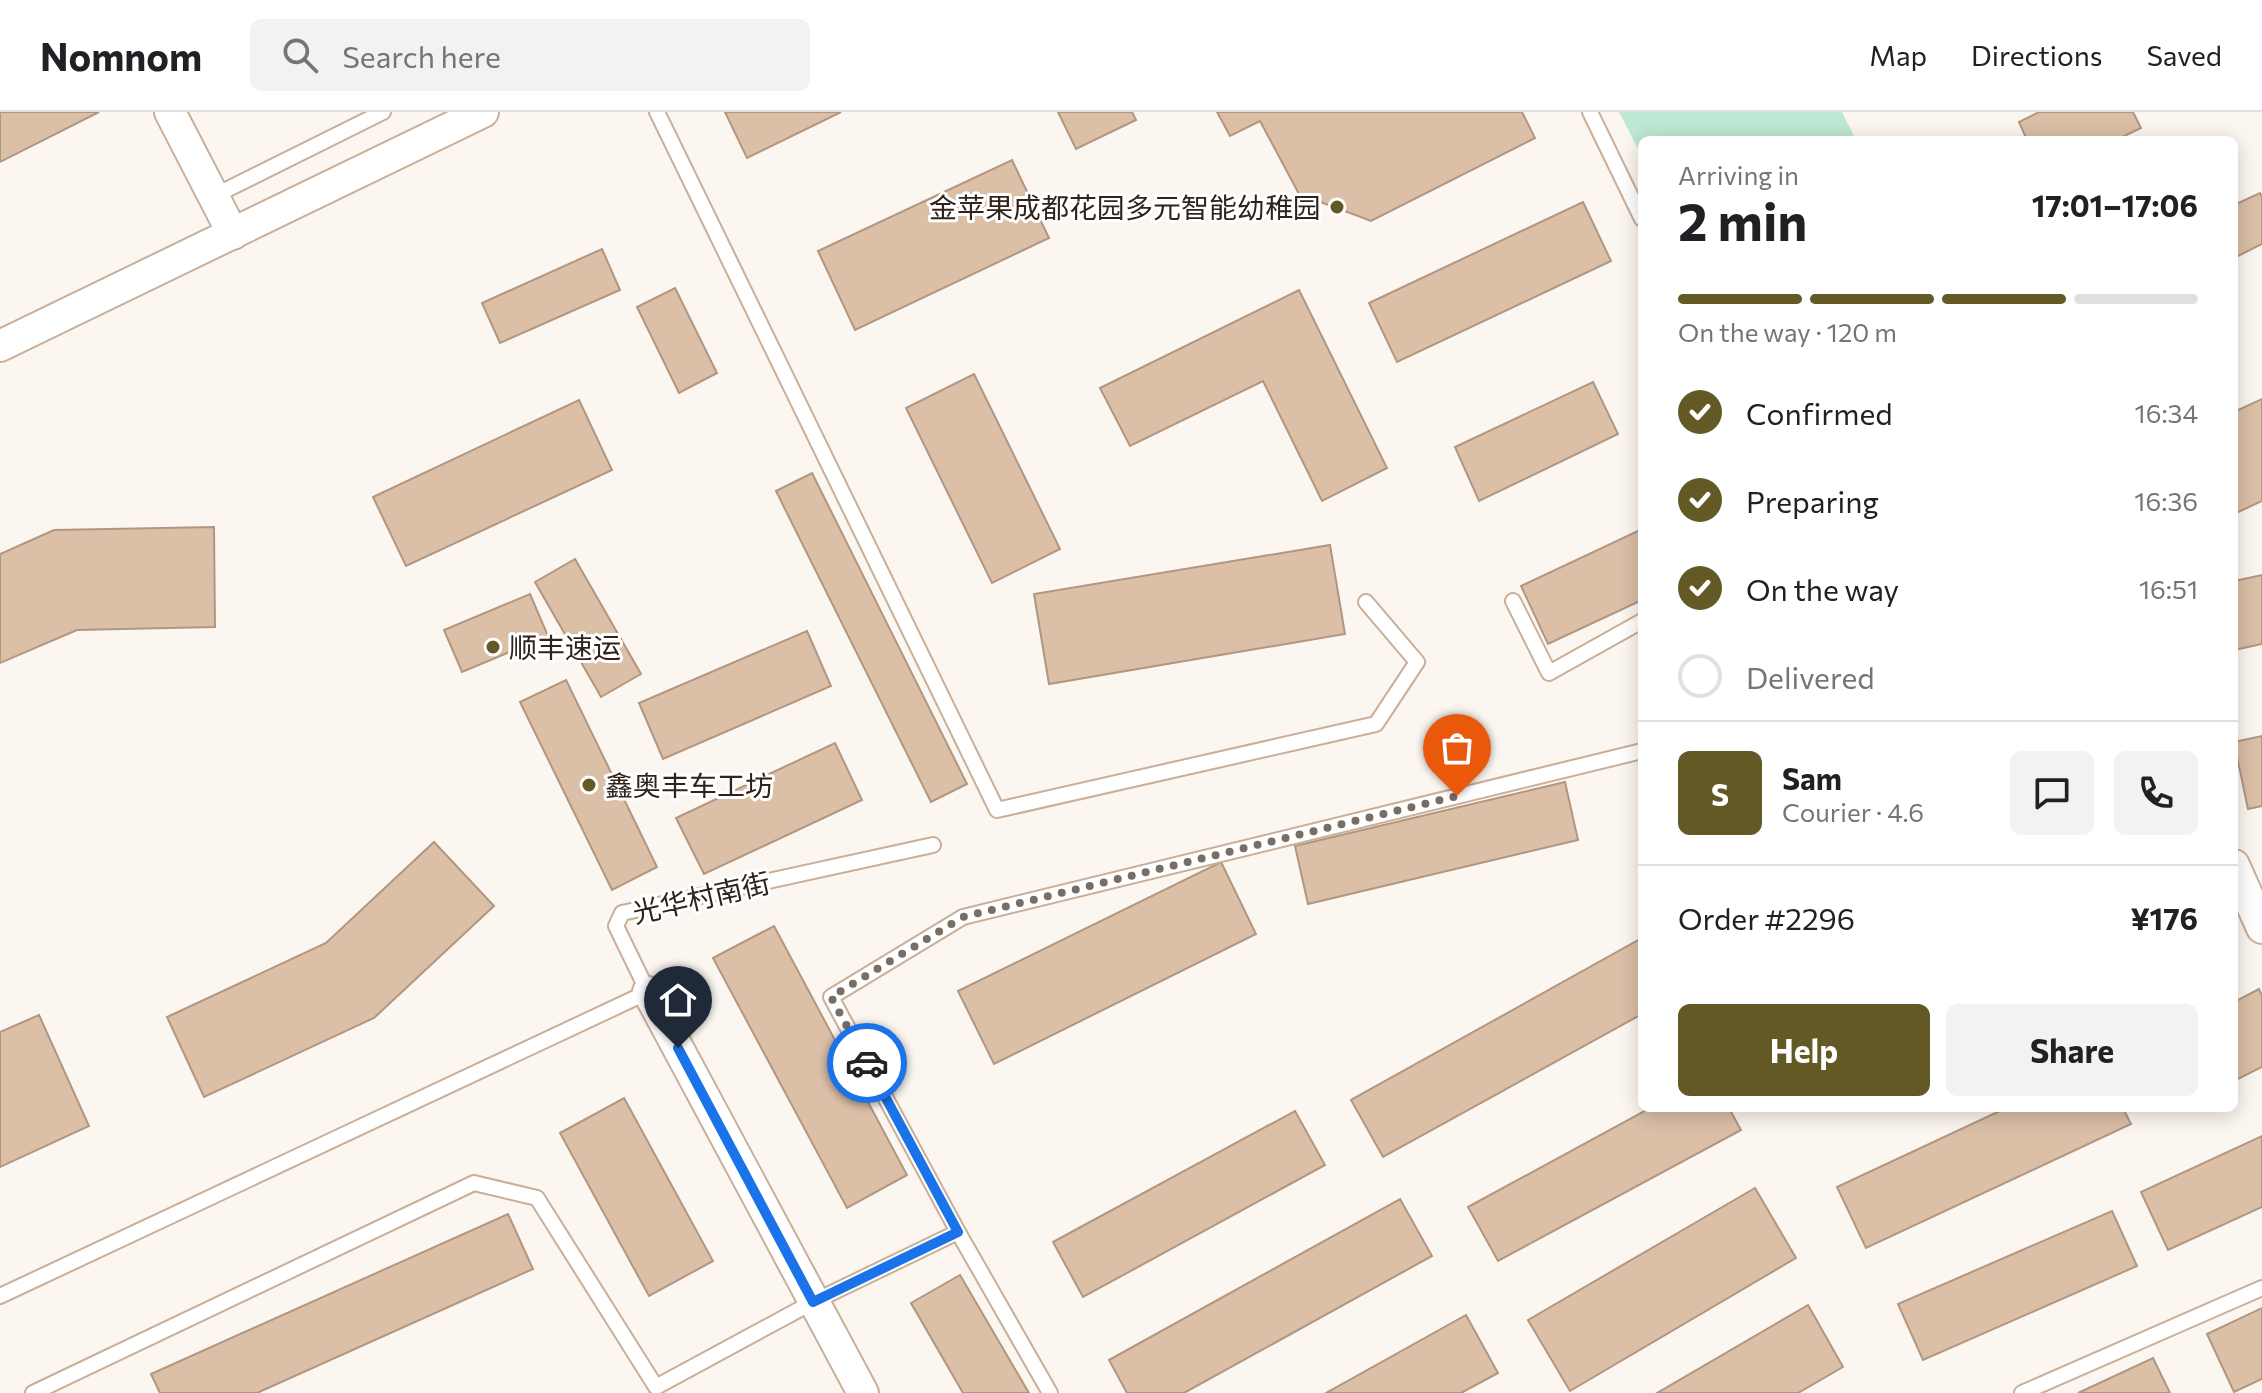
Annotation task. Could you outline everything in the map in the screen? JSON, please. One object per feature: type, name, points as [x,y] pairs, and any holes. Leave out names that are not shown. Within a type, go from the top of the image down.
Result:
[{"type":"street","points":[[170,112],[233,234]]},
{"type":"street","points":[[0,346],[483,112]]},
{"type":"street","points":[[2238,874],[2262,928]]},
{"type":"street","name":"光华村南街","points":[[648,992],[863,1393]]},
{"type":"lane","points":[[214,196],[383,112]]},
{"type":"lane","points":[[657,112],[997,810],[1376,724],[1417,662],[1366,602]]},
{"type":"lane","points":[[1590,112],[1638,211]]},
{"type":"lane","points":[[1513,601],[1549,673],[1638,623]]},
{"type":"lane","points":[[1050,1393],[958,1232],[831,997],[963,917],[1638,752]]},
{"type":"lane","name":"光华村南街","points":[[648,992],[616,926],[622,913],[933,845]]},
{"type":"lane","points":[[0,1296],[648,992]]},
{"type":"lane","points":[[33,1393],[474,1183],[537,1198],[657,1390],[813,1302],[958,1232]]},
{"type":"lane","points":[[2022,1393],[2262,1288]]},
{"type":"green space","points":[[1619,112],[1842,112],[1854,136],[1638,136],[1638,149]]},
{"type":"building","points":[[0,112],[99,112],[0,162]]},
{"type":"building","points":[[725,112],[841,112],[747,158]]},
{"type":"building","points":[[1058,112],[1132,112],[1136,120],[1076,149]]},
{"type":"building","points":[[1217,112],[1522,112],[1535,138],[1371,221],[1299,194],[1260,121],[1230,136]]},
{"type":"building","points":[[2039,112],[2133,112],[2141,128],[2124,136],[2025,136],[2019,122]]},
{"type":"building","points":[[1012,160],[1049,238],[855,330],[818,251]]},
{"type":"building","points":[[2260,193],[2262,197],[2262,244],[2238,256],[2238,203]]},
{"type":"building","points":[[1583,202],[1611,261],[1397,362],[1369,303]]},
{"type":"building","points":[[602,249],[620,290],[500,343],[482,303]]},
{"type":"building","points":[[675,288],[717,373],[679,393],[637,307]]},
{"type":"building","points":[[1299,290],[1387,468],[1322,501],[1263,381],[1130,446],[1100,388]]},
{"type":"building","points":[[974,374],[1060,549],[992,583],[906,408]]},
{"type":"building","points":[[1593,382],[1618,434],[1479,501],[1455,447]]},
{"type":"building","points":[[2262,399],[2262,501],[2238,512],[2238,410]]},
{"type":"building","points":[[579,400],[612,470],[406,566],[373,497]]},
{"type":"building","points":[[812,473],[967,784],[931,802],[776,491]]},
{"type":"building","points":[[214,527],[215,627],[77,630],[0,663],[0,554],[54,530]]},
{"type":"building","points":[[1638,531],[1638,602],[1548,644],[1521,586]]},
{"type":"building","points":[[1330,545],[1345,634],[1049,684],[1034,594]]},
{"type":"building","points":[[575,559],[641,674],[601,697],[535,582]]},
{"type":"building","points":[[2262,575],[2262,644],[2238,649],[2238,580]]},
{"type":"building","points":[[530,594],[548,636],[462,672],[444,630]]},
{"type":"building","points":[[807,631],[831,686],[663,759],[639,703]]},
{"type":"building","name":"鑫奥丰车工坊","points":[[566,680],[657,867],[612,890],[520,702]]},
{"type":"building","points":[[2262,736],[2262,806],[2248,809],[2238,761],[2238,741]]},
{"type":"building","points":[[835,743],[862,800],[704,874],[676,818]]},
{"type":"building","points":[[1565,782],[1578,840],[1308,904],[1295,846]]},
{"type":"building","points":[[434,842],[494,906],[374,1018],[204,1097],[167,1017],[326,943]]},
{"type":"building","points":[[1221,862],[1256,934],[994,1064],[958,991]]},
{"type":"building","points":[[774,926],[907,1175],[847,1208],[713,958]]},
{"type":"building","points":[[1638,940],[1638,1016],[1383,1157],[1351,1100]]},
{"type":"building","points":[[2259,989],[2262,996],[2262,1067],[2238,1079],[2238,1000]]},
{"type":"building","points":[[39,1015],[89,1126],[0,1167],[0,1032]]},
{"type":"building","points":[[624,1098],[713,1261],[649,1296],[560,1133]]},
{"type":"building","points":[[1295,1111],[1325,1165],[1083,1297],[1053,1242]]},
{"type":"building","points":[[1643,1112],[1731,1112],[1741,1130],[1498,1261],[1468,1207]]},
{"type":"building","points":[[1997,1112],[2125,1112],[2131,1124],[1866,1248],[1837,1187]]},
{"type":"building","points":[[2262,1136],[2262,1207],[2168,1250],[2141,1192]]},
{"type":"building","points":[[1755,1188],[1796,1258],[1570,1391],[1528,1320]]},
{"type":"building","points":[[1400,1199],[1432,1256],[1184,1393],[1127,1393],[1109,1360]]},
{"type":"building","points":[[2112,1211],[2137,1266],[1923,1360],[1898,1304]]},
{"type":"building","points":[[508,1214],[533,1269],[257,1393],[160,1393],[151,1374]]},
{"type":"building","points":[[960,1275],[1029,1393],[963,1393],[911,1303]]},
{"type":"building","points":[[1808,1305],[1843,1367],[1798,1393],[1657,1393]]},
{"type":"building","points":[[2262,1308],[2262,1379],[2234,1392],[2207,1334]]},
{"type":"building","points":[[1466,1315],[1498,1373],[1461,1393],[1326,1393]]},
{"type":"building","points":[[2153,1358],[2170,1393],[2078,1393]]},
{"type":"way so far","points":[[867,1063],[831,997],[963,917],[1457,796]]},
{"type":"place","name":"金苹果成都花园多元智能幼稚园","points":[[1337,207]]},
{"type":"place","name":"顺丰速运","points":[[493,647]]},
{"type":"place","name":"鑫奥丰车工坊","points":[[589,785]]},
{"type":"route","points":[[678,1048],[813,1302],[958,1232],[867,1063]]}]
